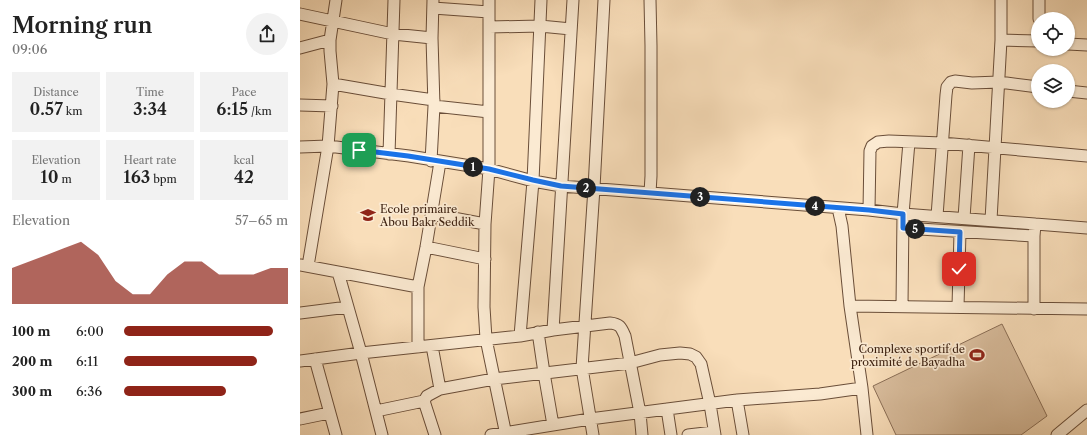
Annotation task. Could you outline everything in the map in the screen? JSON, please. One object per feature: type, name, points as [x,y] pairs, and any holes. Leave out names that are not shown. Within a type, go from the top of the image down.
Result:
[{"type":"street","points":[[336,0],[330,40],[333,84],[328,146],[304,265],[418,287]]},
{"type":"street","points":[[390,154],[394,0]]},
{"type":"street","points":[[489,0],[489,169],[485,224],[484,307],[486,339],[506,434]]},
{"type":"street","points":[[520,336],[533,180],[541,0]]},
{"type":"street","points":[[553,330],[573,0]]},
{"type":"street","points":[[593,435],[582,368],[594,188],[604,0]]},
{"type":"street","points":[[650,0],[650,193]]},
{"type":"street","points":[[982,233],[986,220],[995,147],[1001,40],[1001,0]]},
{"type":"street","points":[[1039,0],[1039,12]]},
{"type":"street","points":[[418,347],[418,287],[432,214],[436,161],[432,38],[433,4],[489,12]]},
{"type":"street","points":[[300,14],[393,34],[432,38]]},
{"type":"street","points":[[489,27],[540,26],[572,29]]},
{"type":"street","points":[[300,48],[330,40]]},
{"type":"street","points":[[1001,40],[1031,41]]},
{"type":"street","points":[[1075,44],[1087,45]]},
{"type":"street","points":[[937,216],[947,86],[951,82],[955,81],[972,83],[999,82],[1031,86]]},
{"type":"street","points":[[333,84],[489,112]]},
{"type":"street","points":[[1075,92],[1087,93]]},
{"type":"street","points":[[300,105],[332,106]]},
{"type":"street","points":[[869,210],[870,151],[872,146],[878,142],[942,143],[1087,156]]},
{"type":"street","points":[[902,306],[903,214],[909,142]]},
{"type":"street","points":[[964,218],[969,145]]},
{"type":"street","points":[[300,147],[328,146],[390,154],[489,169],[561,186],[1087,228]]},
{"type":"street","points":[[838,208],[842,226],[850,306],[867,435]]},
{"type":"street","points":[[432,214],[485,224]]},
{"type":"street","points":[[1034,309],[1035,224]]},
{"type":"street","points":[[903,228],[1034,236]]},
{"type":"street","points":[[958,307],[960,232]]},
{"type":"street","points":[[426,247],[485,258]]},
{"type":"street","points":[[338,272],[382,435]]},
{"type":"street","points":[[850,306],[1087,309]]},
{"type":"street","points":[[300,313],[348,307]]},
{"type":"street","points":[[300,361],[520,336],[584,326],[617,324],[621,327],[625,336],[640,413],[642,435]]},
{"type":"street","points":[[538,332],[553,425]]},
{"type":"street","points":[[432,346],[440,389]]},
{"type":"street","points":[[376,411],[424,401],[428,396],[440,389],[494,379],[630,363],[660,355],[680,353],[690,354],[696,357],[701,364],[710,404],[714,433],[688,435]]},
{"type":"street","points":[[315,359],[336,435]]},
{"type":"street","points":[[491,435],[506,434],[590,419],[737,400],[820,394],[862,388]]},
{"type":"street","points":[[737,400],[743,435]]},
{"type":"street","points":[[424,401],[435,435]]},
{"type":"street","points":[[667,409],[671,435]]},
{"type":"street","points":[[1057,435],[1087,410]]},
{"type":"street","points":[[300,419],[329,413]]},
{"type":"shaded area","name":"Complexe sportif de proximité de Bayadha","points":[[1002,324],[1047,416],[1021,435],[896,435],[873,386]]},
{"type":"place","name":"Ecole primaire Abou Bakr Seddik","points":[[368,215]]},
{"type":"place","name":"Complexe sportif de proximité de Bayadha","points":[[977,355]]},
{"type":"route","points":[[359,150],[489,169],[561,186],[869,210],[903,214],[903,228],[960,232],[959,269]]}]
